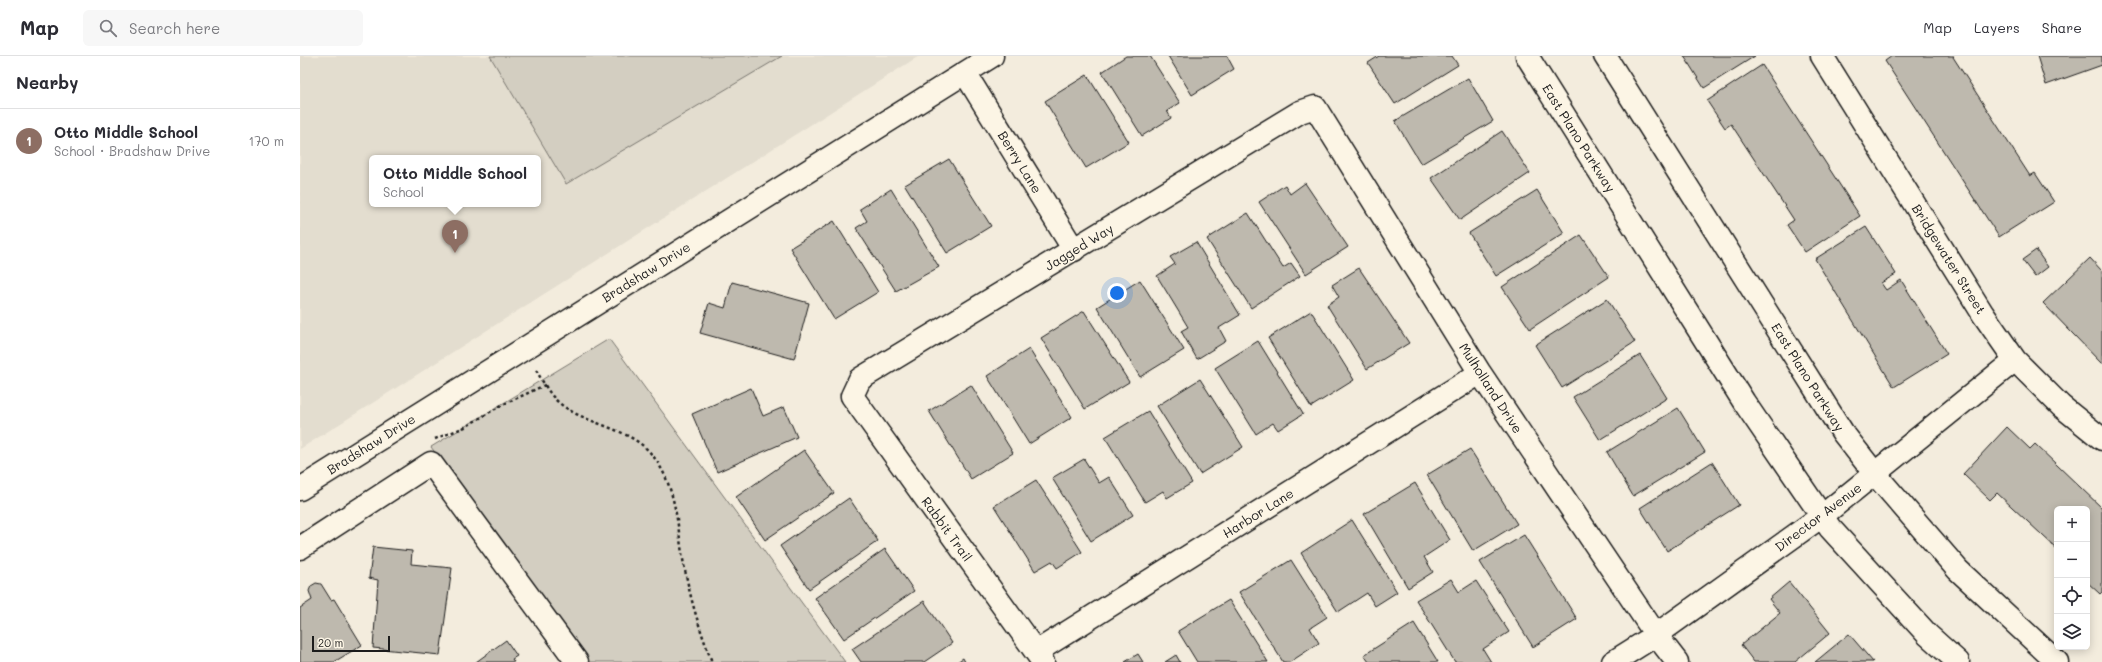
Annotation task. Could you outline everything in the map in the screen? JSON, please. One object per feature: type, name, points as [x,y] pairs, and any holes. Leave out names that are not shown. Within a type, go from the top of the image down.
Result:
[{"type":"street","name":"Bradshaw Drive","points":[[300,488],[992,56]]},
{"type":"street","name":"East Plano Parkway","points":[[1528,56],[1744,402],[1830,528],[1928,635],[1958,662]]},
{"type":"street","name":"East Plano Parkway","points":[[1605,56],[1843,433],[1874,474],[1958,570],[2057,662]]},
{"type":"street","name":"Bridgewater Street","points":[[1823,56],[1983,314],[2015,360],[2061,406],[2102,439]]},
{"type":"street","name":"Berry Lane","points":[[965,73],[1074,250]]},
{"type":"street","name":"Jagged Way","points":[[852,396],[860,379],[1300,112],[1314,108]]},
{"type":"street","name":"Mulholland Drive","points":[[1314,108],[1480,373],[1656,635],[1677,662]]},
{"type":"street","name":"Director Avenue","points":[[1613,662],[1656,635],[1822,516],[2015,360]]},
{"type":"street","name":"Harbor Lane","points":[[1039,657],[1480,373]]},
{"type":"street","name":"Rabbit Trail","points":[[852,396],[1039,657]]},
{"type":"street","points":[[300,548],[431,464],[577,662]]},
{"type":"path","points":[[522,350],[555,400],[574,413],[617,431],[638,442],[656,460],[666,477],[674,506],[685,574],[700,632],[712,662]]},
{"type":"shaded area","points":[[300,56],[919,56],[300,449]]},
{"type":"shaded area","points":[[490,56],[782,56],[566,184]]},
{"type":"shaded area","points":[[609,339],[845,662],[589,662],[431,447]]},
{"type":"building","points":[[1126,56],[1150,56],[1180,103],[1167,111],[1171,118],[1142,136],[1102,72]]},
{"type":"building","points":[[1168,56],[1227,56],[1234,69],[1192,95]]},
{"type":"building","points":[[1379,56],[1452,56],[1458,65],[1395,104],[1368,63]]},
{"type":"building","points":[[1684,56],[1755,56],[1704,88]]},
{"type":"building","points":[[1892,56],[1954,56],[1953,57],[2030,176],[2035,173],[2054,202],[1999,237],[1885,61]]},
{"type":"building","points":[[2037,56],[2102,56],[2102,65],[2046,85]]},
{"type":"building","points":[[1762,65],[1860,216],[1805,252],[1787,225],[1794,220],[1731,124],[1725,128],[1707,101]]},
{"type":"building","points":[[1087,75],[1129,142],[1086,168],[1045,101]]},
{"type":"building","points":[[1468,78],[1493,121],[1421,164],[1395,121]]},
{"type":"building","points":[[1502,131],[1530,173],[1460,220],[1431,178]]},
{"type":"building","points":[[949,159],[991,226],[947,253],[905,185]]},
{"type":"building","points":[[1305,183],[1348,247],[1306,274],[1259,202],[1285,185],[1290,194]]},
{"type":"building","points":[[891,189],[939,267],[896,291],[856,228],[867,221],[860,209]]},
{"type":"building","points":[[1537,190],[1564,233],[1496,276],[1469,233]]},
{"type":"building","points":[[1248,213],[1283,268],[1291,263],[1300,276],[1251,308],[1207,239]]},
{"type":"building","points":[[834,221],[878,292],[834,319],[790,248]]},
{"type":"building","points":[[1866,227],[1896,274],[1881,283],[1886,290],[1901,280],[1947,354],[1894,387],[1815,259]]},
{"type":"building","points":[[1581,235],[1609,277],[1530,329],[1502,287]]},
{"type":"building","points":[[1196,242],[1240,315],[1219,328],[1226,341],[1197,359],[1181,331],[1188,327],[1157,276],[1175,264],[1170,257]]},
{"type":"building","points":[[2036,250],[2048,267],[2035,277],[2022,260]]},
{"type":"building","points":[[2090,258],[2102,271],[2102,364],[2043,303]]},
{"type":"building","points":[[1359,268],[1409,343],[1367,369],[1327,305],[1339,297],[1332,285]]},
{"type":"building","points":[[1140,280],[1184,350],[1140,377],[1097,307]]},
{"type":"building","points":[[732,282],[809,303],[794,359],[700,333],[709,303],[725,308]]},
{"type":"building","points":[[1607,299],[1635,342],[1562,388],[1535,345]]},
{"type":"building","points":[[1084,311],[1129,382],[1085,409],[1041,338]]},
{"type":"building","points":[[1311,311],[1354,380],[1311,407],[1268,338]]},
{"type":"building","points":[[1258,341],[1303,414],[1278,430],[1273,423],[1256,434],[1215,368]]},
{"type":"building","points":[[1029,349],[1072,417],[1029,444],[987,376]]},
{"type":"building","points":[[1640,355],[1667,398],[1600,440],[1573,397]]},
{"type":"building","points":[[1200,379],[1243,447],[1200,474],[1157,406]]},
{"type":"building","points":[[971,385],[1013,453],[971,479],[929,411]]},
{"type":"building","points":[[751,388],[763,416],[784,407],[797,437],[717,472],[692,414]]},
{"type":"building","points":[[1678,408],[1705,452],[1633,496],[1607,452]]},
{"type":"building","points":[[1148,411],[1192,483],[1167,498],[1163,491],[1145,502],[1105,437]]},
{"type":"building","points":[[2007,427],[2030,449],[2035,444],[2102,508],[2102,592],[2100,594],[2090,585],[2090,506],[2054,506],[2054,546],[1997,493],[1990,500],[1963,474]]},
{"type":"building","points":[[1470,449],[1517,524],[1473,551],[1427,475]]},
{"type":"building","points":[[804,450],[834,493],[765,540],[736,497]]},
{"type":"building","points":[[1084,459],[1099,483],[1109,477],[1133,515],[1091,541],[1052,478]]},
{"type":"building","points":[[1712,462],[1739,505],[1667,551],[1640,508]]},
{"type":"building","points":[[1036,480],[1082,552],[1057,568],[1052,561],[1035,571],[994,506]]},
{"type":"building","points":[[1415,483],[1450,540],[1424,557],[1433,572],[1408,588],[1364,514]]},
{"type":"building","points":[[849,498],[878,541],[809,589],[780,546]]},
{"type":"building","points":[[1352,520],[1397,592],[1375,606],[1367,593],[1338,612],[1301,553]]},
{"type":"building","points":[[1524,535],[1577,619],[1533,647],[1480,562]]},
{"type":"building","points":[[373,547],[412,551],[411,564],[452,568],[440,655],[373,648],[378,580],[369,578]]},
{"type":"building","points":[[885,549],[914,591],[844,639],[815,598]]},
{"type":"building","points":[[1291,560],[1327,617],[1310,628],[1319,643],[1290,662],[1283,662],[1239,592]]},
{"type":"building","points":[[1451,579],[1459,592],[1476,581],[1509,632],[1483,649],[1491,662],[1455,662],[1416,600]]},
{"type":"building","points":[[1789,582],[1830,633],[1795,662],[1754,662],[1741,645],[1780,613],[1769,599]]},
{"type":"building","points":[[316,583],[321,584],[331,600],[334,599],[362,645],[334,662],[300,662],[300,608],[312,600],[309,591],[311,586]]},
{"type":"building","points":[[1229,600],[1268,662],[1197,662],[1178,631]]},
{"type":"building","points":[[924,601],[952,643],[924,662],[861,662],[852,649]]},
{"type":"building","points":[[1414,623],[1438,662],[1369,662],[1364,655]]},
{"type":"building","points":[[1849,634],[1873,662],[1815,662]]},
{"type":"building","points":[[506,640],[517,656],[512,659],[514,662],[476,662]]},
{"type":"building","points":[[1138,654],[1143,662],[1125,662]]},
{"type":"building","points":[[1176,655],[1180,662],[1165,662]]},
{"type":"building","points":[[963,658],[965,662],[957,662]]},
{"type":"place","name":"Otto Middle School","points":[[455,253]]}]
